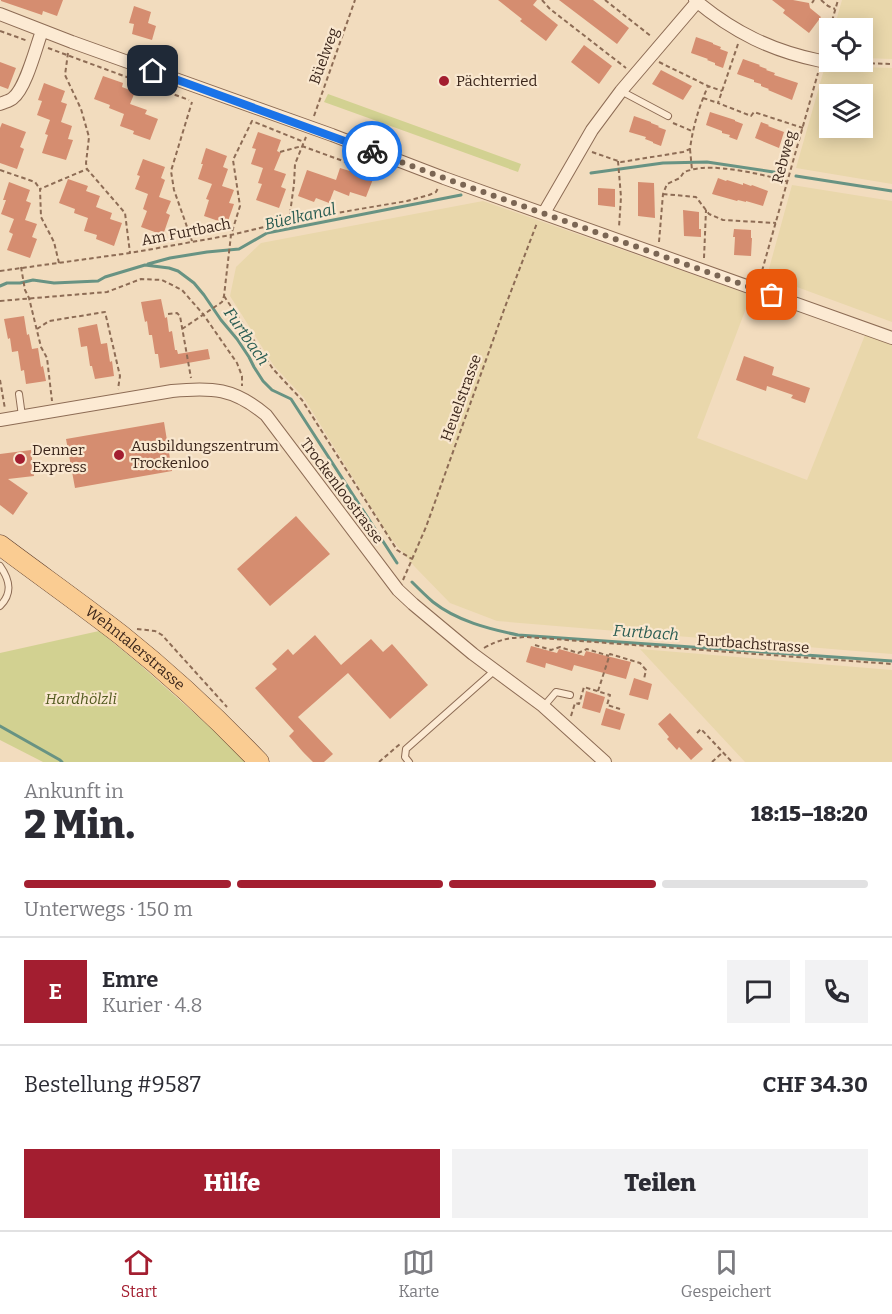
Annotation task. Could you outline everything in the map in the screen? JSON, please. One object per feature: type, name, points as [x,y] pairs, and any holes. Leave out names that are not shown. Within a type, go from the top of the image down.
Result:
[{"type":"main road","name":"Wehntalerstrasse","points":[[0,545],[69,595],[139,651],[207,711],[259,762]]},
{"type":"street","points":[[543,212],[592,130],[621,91],[696,1],[729,26],[773,49],[819,60]]},
{"type":"street","points":[[0,14],[444,178],[892,338]]},
{"type":"street","points":[[0,104],[12,99],[18,93],[42,31]]},
{"type":"street","name":"Trockenloostrasse","points":[[3,416],[22,416],[200,388],[220,390],[254,405],[266,415],[398,590],[473,654],[543,706],[605,762]]},
{"type":"lane","points":[[621,91],[668,116]]},
{"type":"lane","points":[[766,315],[772,295]]},
{"type":"lane","points":[[19,394],[22,416]]},
{"type":"lane","points":[[0,566],[7,577],[9,588],[6,599],[0,606]]},
{"type":"lane","points":[[409,762],[405,757],[406,749],[495,670]]},
{"type":"lane","points":[[543,706],[556,692],[570,695]]},
{"type":"path","name":"Büelweg","points":[[313,119],[356,0]]},
{"type":"path","points":[[542,0],[550,9],[635,75]]},
{"type":"path","points":[[605,0],[661,44]]},
{"type":"path","points":[[821,0],[835,9]]},
{"type":"path","name":"Rebweg","points":[[833,18],[838,0]]},
{"type":"path","points":[[0,31],[189,99]]},
{"type":"path","points":[[718,103],[742,32]]},
{"type":"path","points":[[72,42],[65,75],[81,109],[89,137],[87,169],[125,213],[130,253]]},
{"type":"path","points":[[650,57],[722,91]]},
{"type":"path","points":[[873,63],[892,64]]},
{"type":"path","name":"Rebweg","points":[[757,289],[803,128],[823,72]]},
{"type":"path","points":[[692,170],[690,151],[692,131],[708,86]]},
{"type":"path","points":[[703,98],[751,116],[754,112],[803,128]]},
{"type":"path","points":[[192,102],[171,171],[174,190],[192,242]]},
{"type":"path","points":[[182,328],[222,302],[231,235],[240,206],[233,159],[252,121],[304,142]]},
{"type":"path","points":[[289,221],[295,164],[307,136]]},
{"type":"path","points":[[280,152],[302,146],[354,165]]},
{"type":"path","points":[[581,147],[617,163],[690,151]]},
{"type":"path","points":[[617,163],[621,197],[619,227]]},
{"type":"path","points":[[659,254],[663,194],[667,184],[680,178],[684,172],[703,168],[720,168],[774,177],[788,182]]},
{"type":"path","points":[[40,189],[87,169]]},
{"type":"path","points":[[0,170],[35,182],[40,189],[42,217],[54,242],[59,263]]},
{"type":"path","name":"Am Furtbach","points":[[0,271],[130,253],[231,235],[289,221],[407,201],[436,192],[441,184]]},
{"type":"path","points":[[663,194],[696,197],[709,214],[723,219],[776,223]]},
{"type":"path","points":[[704,258],[706,210]]},
{"type":"path","name":"Heuelstrasse","points":[[398,590],[426,527],[505,307],[543,212]]},
{"type":"path","points":[[21,267],[25,290],[46,358],[52,404]]},
{"type":"path","points":[[0,301],[107,292],[141,279],[162,280],[182,290],[203,314],[237,363],[242,376],[241,398]]},
{"type":"path","points":[[224,296],[273,369],[302,400],[397,550],[412,560]]},
{"type":"path","points":[[37,329],[49,321],[105,312],[120,376],[118,392]]},
{"type":"path","points":[[168,314],[177,313],[180,316],[191,380]]},
{"type":"path","points":[[0,380],[3,416]]},
{"type":"path","name":"Furtbachstrasse","points":[[473,654],[499,640],[526,637],[892,664]]},
{"type":"path","points":[[535,645],[551,650],[560,647],[579,653],[587,649],[640,663],[646,670],[644,679]]},
{"type":"path","points":[[598,691],[609,656]]},
{"type":"path","points":[[568,728],[575,703],[579,704],[585,687],[610,695],[607,705],[620,709]]},
{"type":"path","points":[[697,733],[701,729],[732,762]]},
{"type":"path","points":[[712,762],[723,752]]},
{"type":"shaded area","points":[[842,0],[892,0],[892,59],[873,58],[873,18],[837,18]]},
{"type":"shaded area","points":[[873,67],[892,68],[892,184],[796,168],[819,87],[819,138],[873,138],[873,84],[820,84],[823,72],[873,72]]},
{"type":"shaded area","points":[[792,185],[892,201],[892,322],[767,276]]},
{"type":"shaded area","points":[[483,201],[751,295],[697,438],[807,480],[865,335],[892,345],[892,654],[497,621],[450,603],[415,567],[388,535],[304,398],[274,366],[230,296],[236,267],[261,243]]},
{"type":"shaded area","points":[[640,649],[892,670],[892,762],[745,762]]},
{"type":"green space","points":[[328,94],[521,164],[518,172],[324,102]]},
{"type":"green space","name":"Hardhölzli","points":[[99,631],[230,745],[245,762],[43,762],[0,740],[0,653]]},
{"type":"building","points":[[1,0],[63,0],[57,16],[43,11],[42,15]]},
{"type":"building","points":[[498,0],[537,0],[533,5],[558,25],[546,41]]},
{"type":"building","points":[[559,0],[593,0],[629,28],[617,44]]},
{"type":"building","points":[[772,0],[809,3],[810,8],[821,17],[809,33],[783,13],[785,10]]},
{"type":"building","points":[[134,6],[151,12],[148,23],[156,26],[152,40],[132,34],[134,24],[129,23]]},
{"type":"building","points":[[696,37],[728,52],[723,68],[691,53]]},
{"type":"building","points":[[584,45],[612,66],[599,84],[571,62]]},
{"type":"building","points":[[743,59],[760,65],[775,73],[774,75],[798,83],[792,100],[768,90],[754,80],[737,74]]},
{"type":"building","points":[[0,62],[16,68],[8,89],[0,86]]},
{"type":"building","points":[[661,70],[692,86],[683,100],[652,84]]},
{"type":"building","points":[[103,76],[123,83],[122,87],[135,92],[130,104],[147,110],[145,114],[158,119],[150,140],[120,126],[124,114],[94,99]]},
{"type":"building","points":[[44,83],[65,91],[61,102],[67,104],[61,122],[72,126],[68,139],[73,140],[66,160],[42,153],[50,120],[37,115],[42,101],[38,100]]},
{"type":"building","points":[[710,112],[743,124],[737,140],[706,125]]},
{"type":"building","points":[[634,116],[666,130],[661,146],[645,139],[646,137],[629,132]]},
{"type":"building","points":[[761,122],[784,132],[779,148],[755,138]]},
{"type":"building","points":[[2,123],[26,132],[20,147],[24,149],[17,169],[0,163]]},
{"type":"building","points":[[258,132],[281,140],[277,151],[281,153],[274,170],[286,174],[281,187],[286,189],[279,208],[256,200],[262,184],[258,183],[263,168],[251,164],[256,149],[252,148]]},
{"type":"building","points":[[206,148],[227,156],[223,167],[228,169],[222,186],[234,190],[229,203],[234,204],[227,224],[204,216],[209,200],[206,199],[212,184],[198,179]]},
{"type":"building","points":[[143,159],[165,167],[161,178],[165,180],[159,197],[171,201],[166,213],[170,215],[163,235],[141,227],[147,211],[143,209],[148,194],[135,189]]},
{"type":"building","points":[[355,167],[375,174],[366,197],[350,192],[349,196],[334,190],[329,203],[316,198],[314,202],[298,196],[307,170],[336,180],[340,168],[353,172]]},
{"type":"building","points":[[718,178],[768,191],[763,206],[712,194]]},
{"type":"building","points":[[68,179],[88,186],[86,191],[100,196],[96,207],[112,213],[110,219],[122,223],[114,246],[96,239],[97,235],[84,231],[88,218],[74,213],[75,209],[59,203]]},
{"type":"building","points":[[9,182],[30,190],[26,201],[31,203],[25,220],[37,224],[32,237],[37,239],[30,258],[7,250],[13,234],[9,232],[14,219],[1,214]]},
{"type":"building","points":[[638,182],[654,183],[655,218],[638,216]]},
{"type":"building","points":[[598,188],[615,189],[615,207],[598,205]]},
{"type":"building","points":[[683,210],[699,212],[701,237],[684,236]]},
{"type":"building","points":[[734,229],[751,230],[751,256],[734,255]]},
{"type":"building","points":[[161,299],[169,332],[172,331],[175,350],[178,354],[208,349],[210,359],[160,368],[158,354],[155,354],[152,335],[149,335],[141,302]]},
{"type":"building","points":[[24,316],[27,335],[29,334],[32,349],[38,348],[46,381],[26,384],[18,351],[12,352],[4,319]]},
{"type":"building","points":[[97,324],[101,344],[107,343],[114,376],[95,379],[87,346],[81,347],[78,328]]},
{"type":"building","points":[[744,356],[774,367],[772,375],[810,388],[805,403],[791,398],[793,395],[767,386],[766,391],[736,380]]},
{"type":"building","name":"Ausbildungszentrum Trockenloo","points":[[164,422],[172,471],[75,488],[66,439]]},
{"type":"building","points":[[31,450],[34,476],[8,479],[28,493],[13,515],[0,505],[0,454]]},
{"type":"building","points":[[296,516],[330,554],[270,606],[237,569]]},
{"type":"building","points":[[315,635],[341,665],[371,639],[383,652],[392,644],[428,685],[390,719],[348,673],[298,717],[333,754],[324,762],[313,762],[303,752],[289,736],[294,731],[255,688],[277,669],[272,664],[288,649],[293,655]]},
{"type":"building","points":[[531,646],[557,653],[559,649],[584,656],[586,651],[631,662],[626,679],[574,665],[572,671],[546,663],[545,668],[526,662]]},
{"type":"building","points":[[634,678],[652,684],[648,700],[629,695]]},
{"type":"building","points":[[586,691],[605,697],[600,713],[582,708]]},
{"type":"building","points":[[606,708],[625,714],[620,730],[601,725]]},
{"type":"building","points":[[670,713],[703,749],[691,760],[679,747],[677,750],[658,724]]},
{"type":"waterway","points":[[591,173],[663,163],[707,162],[780,173]]},
{"type":"waterway","points":[[796,176],[892,191]]},
{"type":"waterway","name":"Büelkanal","points":[[148,264],[170,258],[239,249],[267,233],[461,195]]},
{"type":"waterway","name":"Furtbach","points":[[0,286],[33,280],[54,283],[98,281],[145,265],[178,271],[194,283],[204,295],[237,339],[263,381],[272,390],[291,399],[397,563]]},
{"type":"waterway","name":"Furtbach","points":[[412,582],[442,609],[485,627],[518,635],[892,661]]},
{"type":"waterway","points":[[0,726],[62,762]]},
{"type":"way so far","points":[[372,151],[772,295]]},
{"type":"place","name":"Pächterried","points":[[444,81]]},
{"type":"place","name":"Ausbildungszentrum Trockenloo","points":[[119,455]]},
{"type":"place","name":"Denner Express","points":[[20,459]]},
{"type":"route","points":[[153,71],[372,151]]}]
